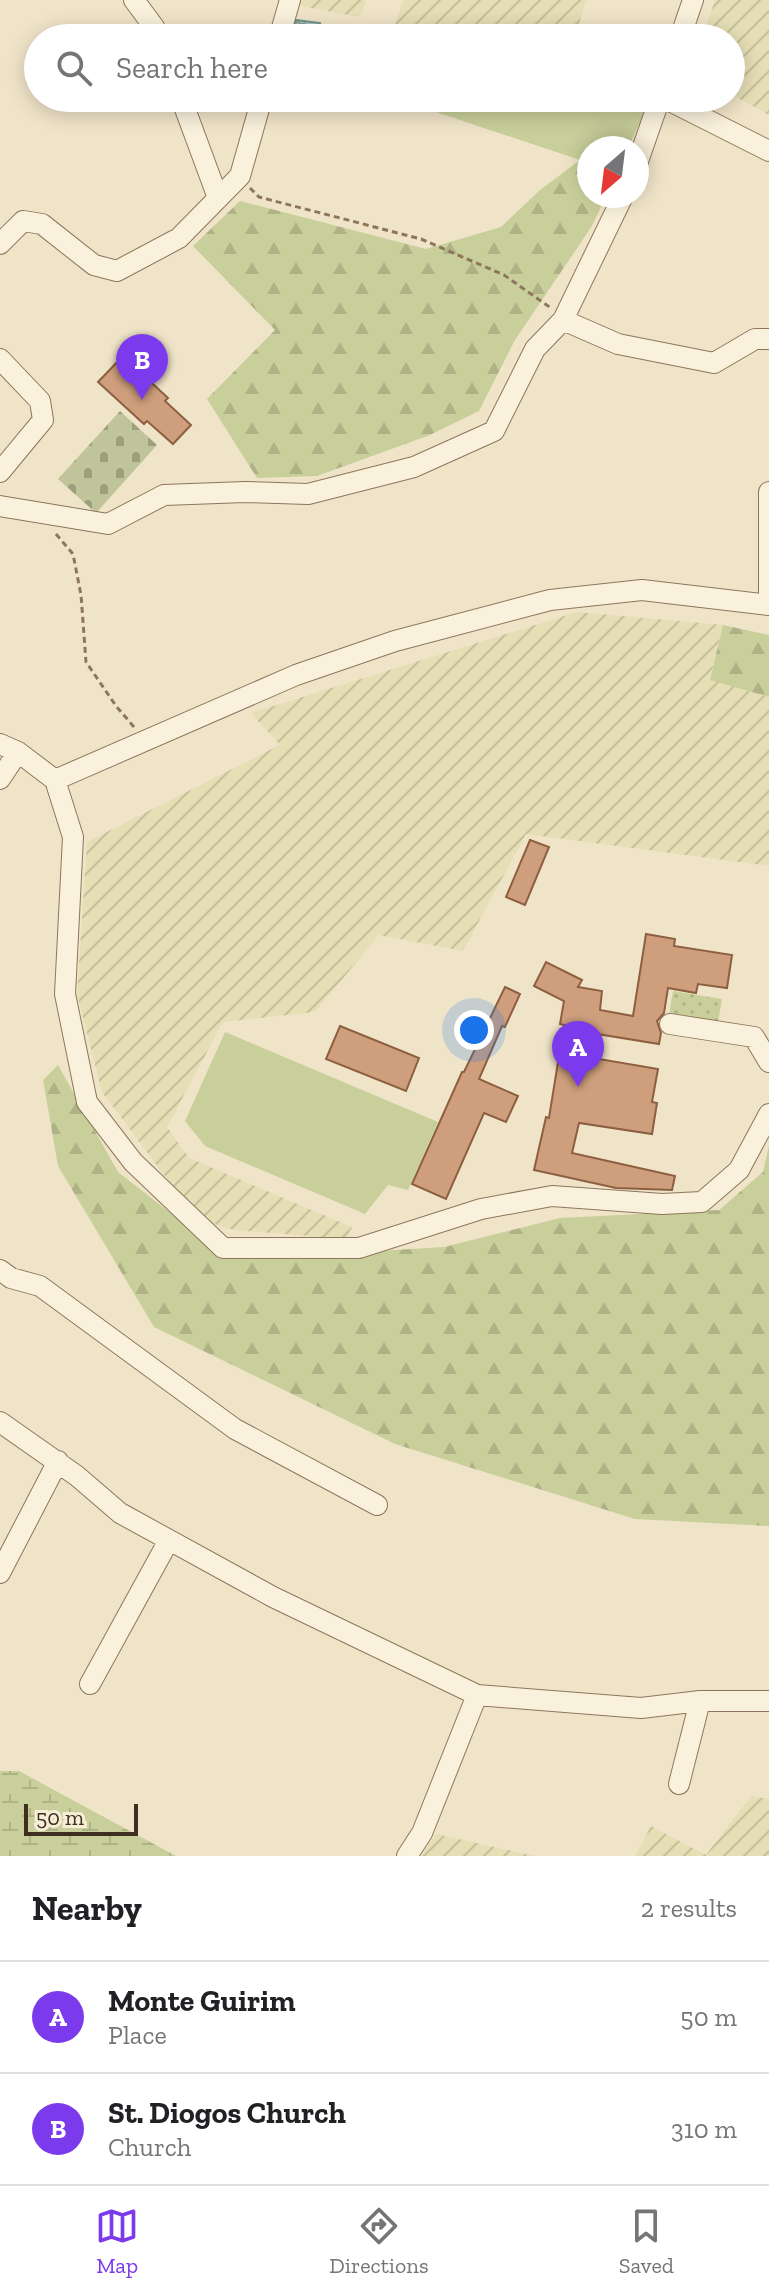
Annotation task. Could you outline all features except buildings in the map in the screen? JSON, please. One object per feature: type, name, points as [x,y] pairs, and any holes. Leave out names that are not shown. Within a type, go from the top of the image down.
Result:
[{"type":"street","points":[[134,0],[152,24]]},
{"type":"street","points":[[283,24],[290,0]]},
{"type":"street","points":[[685,24],[693,0]]},
{"type":"street","points":[[186,112],[218,198]]},
{"type":"street","points":[[0,244],[23,221],[42,224],[94,265],[117,271],[179,238],[240,176],[258,112]]},
{"type":"street","points":[[648,136],[657,112]]},
{"type":"street","points":[[690,112],[769,151]]},
{"type":"street","points":[[0,506],[108,524],[164,495],[245,492],[308,494],[414,467],[494,431],[535,349],[564,318],[617,208]]},
{"type":"street","points":[[564,318],[618,344],[714,363],[755,339],[768,336]]},
{"type":"street","points":[[0,359],[40,401],[43,420],[0,472]]},
{"type":"street","points":[[55,780],[296,675],[395,641],[550,600],[642,590],[769,605],[769,492]]},
{"type":"street","points":[[0,779],[9,748],[55,780],[73,837],[65,994],[87,1102],[133,1162],[223,1248],[359,1248],[481,1209],[552,1196],[662,1204],[702,1202],[739,1170],[769,1114]]},
{"type":"street","points":[[670,1024],[754,1037],[769,1062]]},
{"type":"street","points":[[0,1270],[11,1278],[40,1286],[235,1429],[377,1505]]},
{"type":"street","points":[[0,1422],[58,1461],[120,1513],[273,1597],[477,1695],[641,1708],[700,1701],[769,1701]]},
{"type":"street","points":[[0,1573],[58,1461]]},
{"type":"street","points":[[90,1684],[169,1540]]},
{"type":"street","points":[[407,1856],[422,1833],[477,1695]]},
{"type":"street","points":[[679,1784],[700,1701]]},
{"type":"path","points":[[240,176],[259,197],[421,239],[504,275],[564,318]]},
{"type":"path","points":[[37,514],[73,554],[81,595],[86,662],[116,706],[146,741]]},
{"type":"shaded area","points":[[298,0],[366,0],[360,17],[296,5]]},
{"type":"shaded area","points":[[403,0],[586,0],[579,24],[395,24]]},
{"type":"shaded area","points":[[715,0],[769,0],[769,115],[745,102],[745,24],[707,24]]},
{"type":"shaded area","points":[[577,612],[723,625],[710,679],[769,697],[769,866],[526,834],[463,951],[379,935],[315,1012],[223,1022],[167,1127],[189,1158],[352,1227],[346,1239],[234,1230],[197,1219],[102,1092],[77,994],[87,842],[280,745],[251,713]]},
{"type":"shaded area","points":[[751,1796],[769,1799],[769,1856],[635,1856],[651,1826],[706,1855]]},
{"type":"shaded area","points":[[436,1834],[535,1856],[421,1856]]},
{"type":"green space","points":[[436,112],[645,112],[634,136],[577,136],[577,159]]},
{"type":"green space","points":[[577,162],[577,208],[600,208],[592,226],[515,340],[479,411],[430,435],[317,476],[257,478],[207,399],[275,330],[193,246],[240,201],[426,249],[501,227],[540,190]]},
{"type":"green space","points":[[120,411],[157,445],[96,513],[58,479]]},
{"type":"green space","points":[[723,625],[769,635],[769,697],[710,680]]},
{"type":"green space","points":[[673,991],[722,999],[717,1028],[668,1020]]},
{"type":"green space","points":[[225,1032],[438,1122],[408,1190],[388,1185],[365,1214],[205,1146],[185,1121]]},
{"type":"green space","points":[[58,1065],[118,1172],[204,1239],[279,1257],[444,1247],[560,1218],[719,1210],[763,1172],[769,1145],[769,1526],[635,1519],[395,1444],[154,1327],[58,1166],[43,1080]]},
{"type":"green space","points":[[0,1771],[19,1771],[176,1856],[0,1856]]},
{"type":"water","points":[[296,20],[320,23],[320,24],[296,24]]},
{"type":"place","name":"St. Diogos Church","points":[[142,400]]},
{"type":"place","name":"Monte Guirim","points":[[578,1087]]}]
